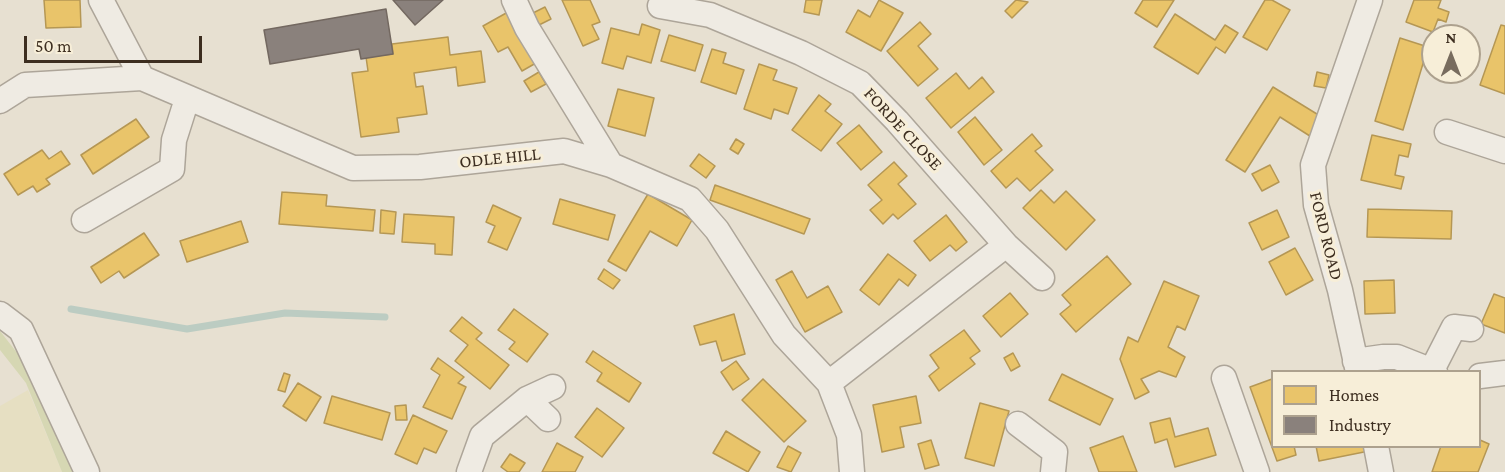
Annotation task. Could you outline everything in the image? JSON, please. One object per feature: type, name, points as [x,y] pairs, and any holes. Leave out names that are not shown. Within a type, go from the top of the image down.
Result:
[{"type":"street","points":[[101,0],[142,78]]},
{"type":"street","points":[[514,0],[527,28],[611,165]]},
{"type":"street","name":"FORD ROAD","points":[[1357,366],[1340,290],[1316,205],[1313,165],[1350,65],[1370,0]]},
{"type":"street","name":"FORDE CLOSE","points":[[660,6],[712,7],[860,83],[897,121],[1006,245],[1042,278]]},
{"type":"street","name":"ODLE HILL","points":[[0,101],[25,85],[142,78],[353,168],[420,167],[564,152],[611,165],[690,199],[717,230],[784,335],[829,383],[849,435],[852,472]]},
{"type":"street","points":[[84,220],[172,169],[174,140],[187,99]]},
{"type":"street","points":[[1447,132],[1505,151]]},
{"type":"street","points":[[829,383],[1006,245]]},
{"type":"street","points":[[0,314],[21,330],[87,472]]},
{"type":"street","points":[[1433,370],[1454,327],[1471,329]]},
{"type":"street","points":[[1357,366],[1383,357],[1397,357],[1430,370]]},
{"type":"street","points":[[1481,376],[1505,374]]},
{"type":"street","points":[[1224,378],[1257,472]]},
{"type":"street","points":[[469,472],[482,436],[527,399],[553,387]]},
{"type":"street","points":[[527,399],[548,420]]},
{"type":"street","points":[[1018,424],[1055,452],[1053,472]]},
{"type":"street","points":[[1376,448],[1381,472]]},
{"type":"shaded area","points":[[28,390],[62,472],[0,472],[0,406]]},
{"type":"green space","points":[[0,331],[25,363],[75,472],[62,472],[26,383],[0,350]]},
{"type":"building: Homes","points":[[44,0],[80,0],[81,27],[46,28]]},
{"type":"building: Homes","points":[[562,0],[590,0],[600,22],[592,25],[599,39],[583,46]]},
{"type":"building: Homes","points":[[806,0],[822,0],[819,15],[804,12]]},
{"type":"building: Homes","points":[[879,0],[903,13],[881,51],[846,32],[858,10],[870,17]]},
{"type":"building: Homes","points":[[1016,0],[1028,2],[1012,18],[1005,11]]},
{"type":"building: Homes","points":[[1143,0],[1174,0],[1157,27],[1135,13]]},
{"type":"building: Homes","points":[[1265,0],[1272,0],[1290,10],[1267,50],[1243,37]]},
{"type":"building: Homes","points":[[1414,0],[1441,0],[1438,8],[1449,12],[1446,22],[1438,19],[1436,24],[1421,24],[1421,28],[1406,22]]},
{"type":"building: Homes","points":[[545,7],[551,19],[539,25],[533,13]]},
{"type":"building: Homes","points":[[508,12],[536,63],[522,71],[508,47],[498,52],[483,26]]},
{"type":"building: Homes","points":[[1175,14],[1215,40],[1225,25],[1238,33],[1225,53],[1216,47],[1198,74],[1154,47]]},
{"type":"building: Homes","points":[[920,22],[931,34],[918,46],[938,69],[918,86],[887,51]]},
{"type":"building: Homes","points":[[642,24],[660,30],[651,63],[627,56],[623,69],[602,63],[611,28],[639,35]]},
{"type":"building: Homes","points":[[1501,25],[1505,26],[1505,94],[1480,85]]},
{"type":"building: Homes","points":[[669,35],[703,45],[695,71],[661,61]]},
{"type":"building: Homes","points":[[448,37],[450,55],[481,51],[485,82],[458,86],[456,67],[414,73],[416,87],[423,86],[427,114],[397,118],[399,132],[361,137],[352,73],[368,71],[366,57],[393,54],[392,44]]},
{"type":"building: Homes","points":[[1400,38],[1421,45],[1421,70],[1403,130],[1375,121]]},
{"type":"building: Homes","points":[[712,49],[726,53],[723,63],[744,70],[736,94],[701,82]]},
{"type":"building: Homes","points":[[759,64],[777,70],[773,80],[797,88],[788,114],[774,109],[771,119],[744,109]]},
{"type":"building: Homes","points":[[539,72],[546,84],[531,92],[524,81]]},
{"type":"building: Homes","points":[[1317,72],[1329,75],[1326,88],[1314,86]]},
{"type":"building: Homes","points":[[956,73],[969,89],[982,77],[994,92],[951,128],[926,98]]},
{"type":"building: Homes","points":[[1273,87],[1325,119],[1313,138],[1280,117],[1245,172],[1226,160]]},
{"type":"building: Homes","points":[[618,89],[654,98],[645,136],[608,126]]},
{"type":"building: Homes","points":[[819,95],[831,104],[825,111],[842,124],[821,151],[792,130]]},
{"type":"building: Homes","points":[[975,117],[1002,150],[984,165],[958,132]]},
{"type":"building: Homes","points":[[136,119],[149,137],[93,174],[81,155]]},
{"type":"building: Homes","points":[[859,125],[882,152],[861,170],[837,143]]},
{"type":"building: Homes","points":[[1032,134],[1042,146],[1035,151],[1053,170],[1030,191],[1017,178],[1006,188],[991,171]]},
{"type":"building: Homes","points":[[1372,135],[1411,144],[1408,157],[1399,155],[1395,175],[1404,177],[1401,189],[1361,180]]},
{"type":"building: Homes","points":[[736,139],[744,144],[738,154],[730,149]]},
{"type":"building: Homes","points":[[42,150],[49,159],[61,151],[70,164],[46,179],[50,184],[37,192],[33,186],[18,195],[4,174]]},
{"type":"building: Homes","points":[[699,154],[715,166],[706,178],[690,166]]},
{"type":"building: Homes","points":[[894,162],[907,176],[898,184],[916,204],[898,219],[893,214],[883,224],[870,210],[882,200],[868,185]]},
{"type":"building: Homes","points":[[1270,165],[1279,182],[1262,191],[1252,174]]},
{"type":"building: Homes","points":[[715,185],[810,219],[804,234],[710,200]]},
{"type":"building: Homes","points":[[1041,190],[1054,203],[1066,191],[1095,220],[1066,250],[1023,208]]},
{"type":"building: Homes","points":[[282,192],[327,195],[326,206],[375,210],[373,231],[279,224]]},
{"type":"building: Homes","points":[[648,194],[692,220],[677,246],[650,231],[626,271],[608,261]]},
{"type":"building: Homes","points":[[560,199],[615,215],[608,240],[553,224]]},
{"type":"building: Homes","points":[[493,205],[521,218],[507,250],[488,242],[495,226],[486,222]]},
{"type":"building: Homes","points":[[1368,209],[1452,211],[1451,239],[1367,237]]},
{"type":"building: Homes","points":[[381,210],[396,212],[394,234],[380,233]]},
{"type":"building: Homes","points":[[1277,210],[1289,237],[1262,250],[1249,223]]},
{"type":"building: Homes","points":[[404,214],[454,217],[452,255],[435,254],[435,244],[402,242]]},
{"type":"building: Homes","points":[[946,215],[967,242],[956,251],[950,245],[930,261],[914,241]]},
{"type":"building: Homes","points":[[241,221],[248,242],[187,262],[180,241]]},
{"type":"building: Homes","points":[[144,233],[159,255],[124,278],[119,271],[101,283],[91,267]]},
{"type":"building: Homes","points":[[1295,248],[1313,280],[1286,295],[1269,262]]},
{"type":"building: Homes","points":[[888,254],[916,275],[908,286],[899,279],[879,305],[860,290]]},
{"type":"building: Homes","points":[[1107,256],[1131,284],[1076,332],[1060,314],[1071,305],[1062,295]]},
{"type":"building: Homes","points":[[604,269],[620,280],[613,289],[598,279]]},
{"type":"building: Homes","points":[[792,271],[807,298],[828,286],[842,312],[805,332],[776,280]]},
{"type":"building: Homes","points":[[1394,280],[1395,313],[1365,314],[1364,281]]},
{"type":"building: Homes","points":[[1164,281],[1199,296],[1185,330],[1177,326],[1168,347],[1185,357],[1176,377],[1159,371],[1141,379],[1149,392],[1135,399],[1120,359],[1128,337],[1138,342]]},
{"type":"building: Homes","points":[[1010,293],[1028,314],[1001,337],[983,316]]},
{"type":"building: Homes","points":[[1494,294],[1505,298],[1505,333],[1481,324]]},
{"type":"building: Homes","points":[[514,309],[548,334],[527,362],[509,349],[515,342],[498,330]]},
{"type":"building: Homes","points":[[734,314],[745,354],[722,361],[716,341],[700,345],[694,326]]},
{"type":"building: Homes","points":[[462,317],[482,333],[476,339],[509,365],[490,389],[455,361],[468,345],[450,331]]},
{"type":"building: Homes","points":[[964,330],[980,351],[970,358],[975,364],[939,391],[929,376],[939,368],[930,355]]},
{"type":"building: Homes","points":[[593,351],[641,383],[629,402],[597,381],[602,373],[586,362]]},
{"type":"building: Homes","points":[[1013,353],[1020,366],[1011,371],[1004,358]]},
{"type":"building: Homes","points":[[438,358],[464,377],[458,383],[466,387],[452,419],[423,407],[440,375],[431,369]]},
{"type":"building: Homes","points":[[736,361],[749,379],[733,390],[721,372]]},
{"type":"building: Homes","points":[[284,373],[290,375],[285,392],[278,390]]},
{"type":"building: Homes","points":[[1062,374],[1113,399],[1100,425],[1049,400]]},
{"type":"building: Homes","points":[[763,379],[806,421],[784,442],[742,400]]},
{"type":"building: Homes","points":[[1271,379],[1271,445],[1250,387]]},
{"type":"building: Homes","points":[[298,383],[321,397],[306,421],[283,406]]},
{"type":"building: Homes","points":[[332,396],[390,413],[382,440],[324,423]]},
{"type":"building: Homes","points":[[916,396],[921,423],[900,427],[904,447],[882,452],[873,405]]},
{"type":"building: Homes","points":[[980,403],[1009,411],[994,466],[965,458]]},
{"type":"building: Homes","points":[[406,405],[407,420],[396,420],[395,406]]},
{"type":"building: Homes","points":[[597,408],[624,428],[602,457],[575,437]]},
{"type":"building: Homes","points":[[413,415],[447,431],[436,453],[424,448],[417,464],[395,454]]},
{"type":"building: Homes","points":[[1170,418],[1175,437],[1208,428],[1216,455],[1175,467],[1167,439],[1155,443],[1150,423]]},
{"type":"building: Homes","points":[[726,431],[760,452],[748,472],[713,453]]},
{"type":"building: Homes","points":[[1123,436],[1137,472],[1099,472],[1090,448]]},
{"type":"building: Homes","points":[[931,440],[939,465],[925,469],[918,444]]},
{"type":"building: Homes","points":[[1481,440],[1489,444],[1478,472],[1432,472],[1440,448],[1481,448]]},
{"type":"building: Homes","points":[[557,443],[583,457],[575,472],[542,472]]},
{"type":"building: Homes","points":[[788,446],[801,453],[791,472],[777,467]]},
{"type":"building: Homes","points":[[1272,448],[1294,448],[1296,455],[1277,461]]},
{"type":"building: Homes","points":[[1316,448],[1374,448],[1374,450],[1319,461]]},
{"type":"building: Homes","points":[[510,454],[525,463],[519,472],[508,472],[501,467]]},
{"type":"building: Industry","points":[[393,0],[443,0],[415,25]]},
{"type":"building: Industry","points":[[386,9],[393,54],[361,59],[359,49],[270,64],[264,30]]},
{"type":"waterway","points":[[71,309],[187,329],[285,313],[385,317]]}]
